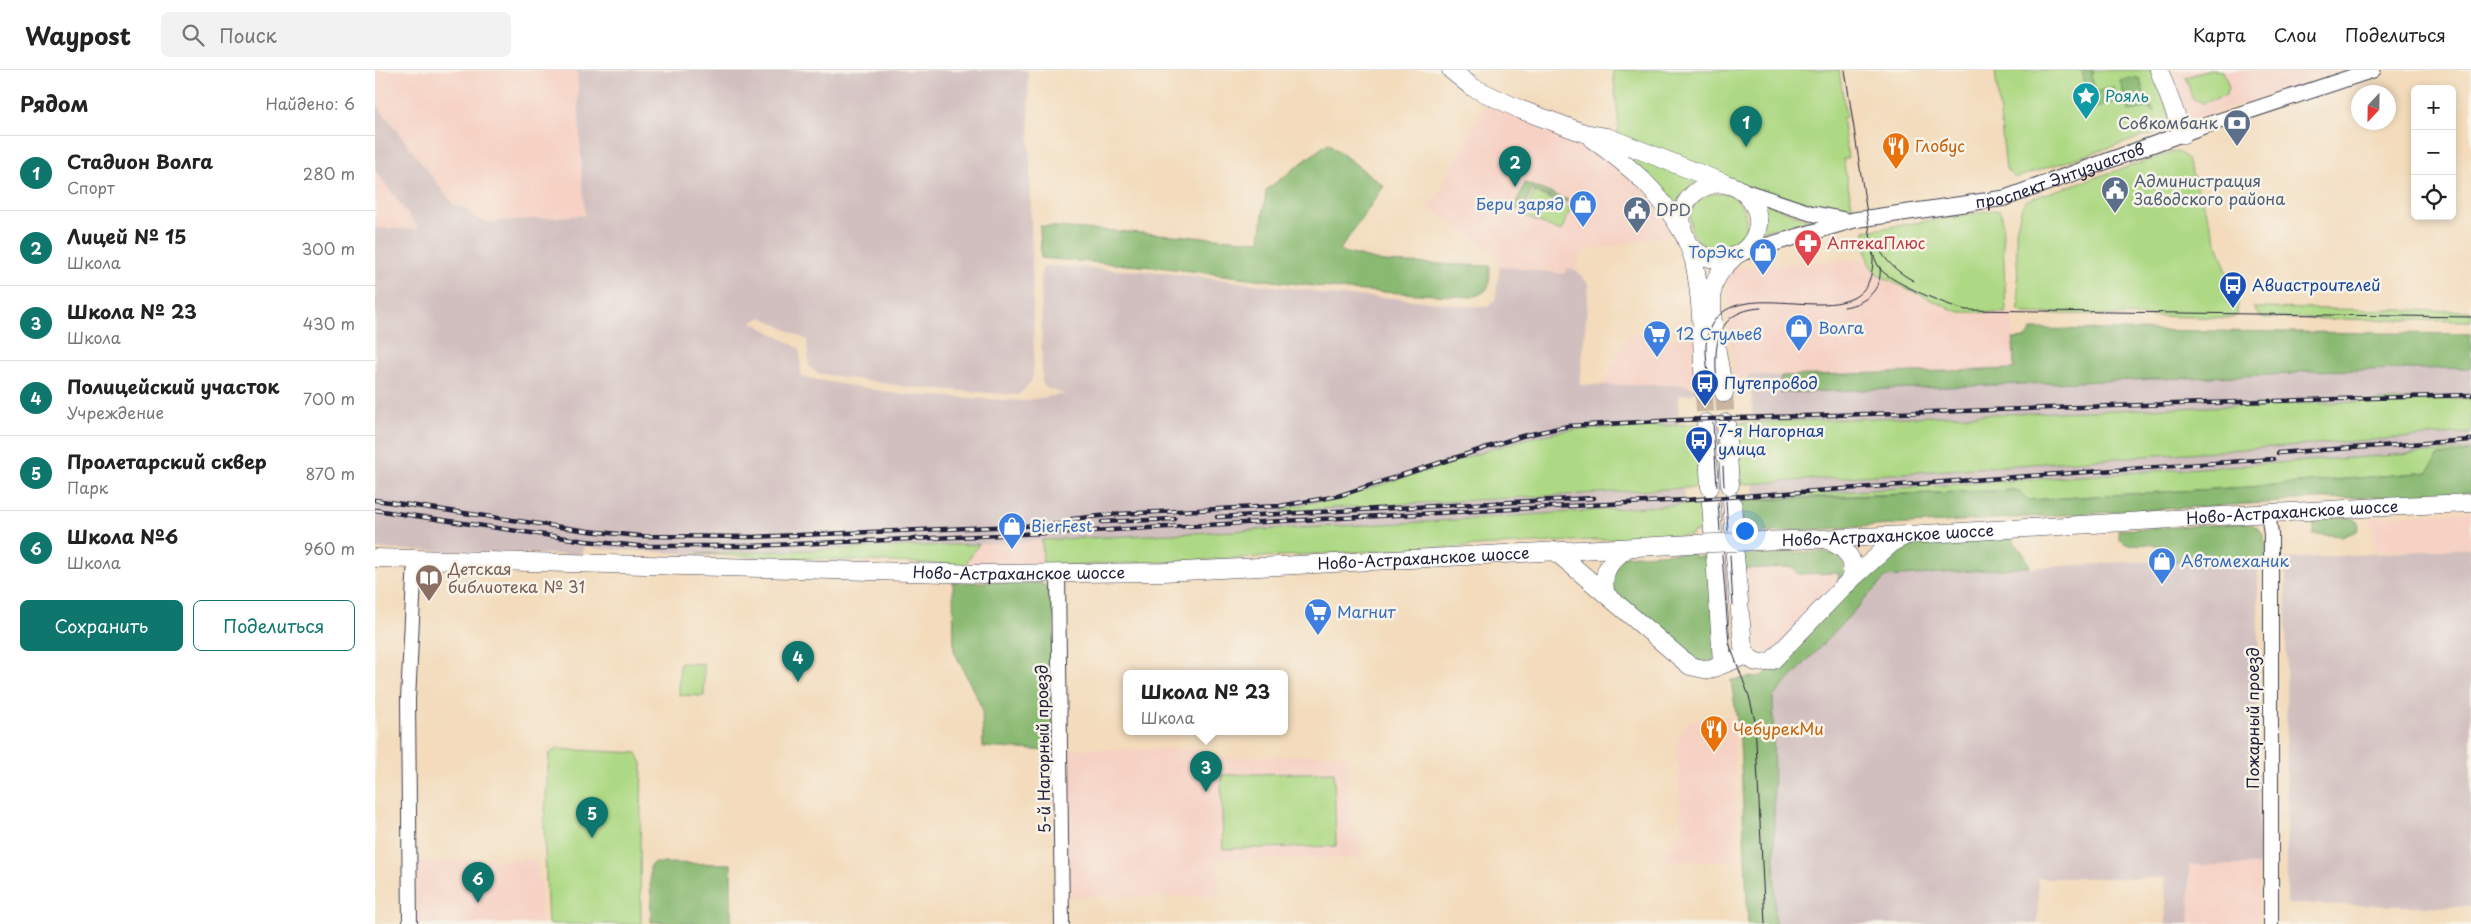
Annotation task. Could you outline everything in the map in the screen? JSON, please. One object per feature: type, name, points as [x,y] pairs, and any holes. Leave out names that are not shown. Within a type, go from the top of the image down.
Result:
[{"type":"main road","name":"проспект Энтузиастов","points":[[1451,70],[1485,94],[1584,133],[1607,137],[1733,187],[1810,213],[1838,219],[1854,220]]},
{"type":"main road","points":[[2159,70],[2183,134]]},
{"type":"main road","name":"проспект Энтузиастов","points":[[1584,133],[1616,155],[1649,185],[1660,197],[1686,239],[1702,256],[1719,260],[1854,220],[2005,198],[2183,134],[2373,70]]},
{"type":"main road","name":"проспект Энтузиастов","points":[[1686,239],[1682,215],[1686,203],[1694,194],[1711,185],[1733,187],[1748,197],[1757,216],[1754,237],[1738,255]]},
{"type":"main road","points":[[1686,239],[1700,302],[1704,394]]},
{"type":"main road","points":[[1723,393],[1712,300],[1718,276],[1723,268],[1738,255]]},
{"type":"main road","points":[[1726,423],[1734,530]]},
{"type":"main road","points":[[1706,424],[1713,531]]},
{"type":"main road","name":"Ново-Астраханское шоссе","points":[[375,558],[985,574],[1173,571],[1693,544],[1905,536],[2268,513],[2471,503]]},
{"type":"main road","points":[[1735,555],[1741,636],[1747,656],[1754,662],[1763,664],[1773,660],[1846,584],[1893,542],[1905,536]]},
{"type":"main road","points":[[1825,539],[1839,547],[1852,562],[1853,571],[1846,584]]},
{"type":"main road","points":[[1605,592],[1604,575],[1607,565],[1627,548]]},
{"type":"main road","points":[[1555,551],[1691,666],[1709,670],[1722,663],[1747,656]]},
{"type":"main road","points":[[1715,556],[1722,663]]},
{"type":"street","name":"Пожарный проезд","points":[[2268,513],[2271,534],[2271,924]]},
{"type":"street","points":[[410,924],[408,700],[415,559]]},
{"type":"street","name":"5-й Нагорный проезд","points":[[1058,573],[1062,924]]},
{"type":"shaded area","points":[[379,70],[577,70],[585,215],[489,222],[477,219],[464,208],[453,204],[375,102],[375,73]]},
{"type":"shaded area","points":[[577,70],[1028,70],[1034,359],[1033,375],[1030,384],[1018,395],[907,387],[817,373],[809,367],[807,340],[762,317],[752,322],[800,349],[801,377],[898,394],[1021,401],[1065,394],[1046,388],[1042,382],[1041,270],[1045,266],[1158,272],[1313,291],[1325,295],[1394,298],[1477,307],[1488,307],[1495,300],[1500,266],[1564,274],[1567,268],[1576,270],[1589,285],[1580,385],[1686,385],[1693,388],[1694,394],[1678,395],[1679,425],[1568,430],[1524,439],[1397,481],[1339,498],[1283,508],[1283,511],[1684,489],[1685,504],[1425,522],[979,544],[697,554],[601,549],[583,546],[583,555],[375,549],[375,228],[419,229],[375,170],[375,102],[453,204],[464,208],[477,219],[489,222],[585,215]]},
{"type":"shaded area","points":[[2166,70],[2343,70],[2202,117],[2193,118],[2182,111]]},
{"type":"shaded area","points":[[1484,105],[1595,150],[1630,174],[1675,230],[1662,237],[1583,251],[1576,270],[1567,268],[1564,274],[1500,266],[1494,252],[1427,206],[1437,196]]},
{"type":"shaded area","points":[[375,170],[415,223],[419,229],[375,228]]},
{"type":"shaded area","points":[[1884,258],[1901,289],[1961,315],[2012,312],[2016,370],[1734,388],[1726,268]]},
{"type":"shaded area","points":[[1628,334],[1697,339],[1699,394],[1694,394],[1693,388],[1686,385],[1603,386]]},
{"type":"shaded area","points":[[2471,368],[2471,398],[1753,422],[1751,392],[1735,393],[1750,374],[1781,376],[1781,393],[2292,374],[2304,371]]},
{"type":"shaded area","points":[[2471,433],[2471,450],[1755,499],[1754,484]]},
{"type":"shaded area","points":[[2471,511],[2471,548],[2374,552],[2371,517]]},
{"type":"shaded area","points":[[1042,540],[1043,566],[965,565],[979,544]]},
{"type":"shaded area","points":[[2471,548],[2471,907],[2287,904],[2286,559]]},
{"type":"shaded area","points":[[2258,561],[2259,865],[2189,865],[2190,924],[2166,924],[2165,878],[2038,878],[2038,924],[1775,924],[1773,697],[1886,577],[2128,562]]},
{"type":"shaded area","points":[[1792,566],[1798,574],[1838,573],[1840,584],[1775,650],[1767,653],[1754,644],[1746,569]]},
{"type":"shaded area","points":[[1729,717],[1734,741],[1737,861],[1663,861],[1667,847],[1681,830],[1677,743],[1680,734],[1688,722],[1699,719]]},
{"type":"shaded area","points":[[1063,749],[1198,749],[1214,758],[1347,754],[1351,825],[1361,841],[1364,858],[1218,859],[1219,896],[1065,897]]},
{"type":"shaded area","points":[[533,860],[537,862],[541,882],[540,924],[415,924],[417,863],[420,861]]},
{"type":"shaded area","points":[[2189,865],[2259,865],[2259,924],[2190,924]]},
{"type":"green space","points":[[1613,70],[1839,70],[1846,117],[1842,118],[1848,158],[1843,159],[1853,211],[1832,212],[1794,204],[1616,136],[1619,127]]},
{"type":"green space","points":[[1995,70],[2153,70],[2170,117],[2170,124],[2164,130],[2015,178],[2006,169]]},
{"type":"green space","points":[[2081,70],[2094,70],[2091,76],[2096,92],[2113,87],[2118,101],[2093,109]]},
{"type":"green space","points":[[2210,70],[2223,71],[2229,88],[2226,95],[2203,103],[2192,98],[2186,77]]},
{"type":"green space","points":[[2134,77],[2140,79],[2143,90],[2155,113],[2147,108],[2129,111],[2120,81]]},
{"type":"green space","points":[[1607,142],[1701,179],[1682,193],[1676,209]]},
{"type":"green space","points":[[1328,143],[1384,186],[1339,251],[1383,262],[1490,266],[1489,283],[1486,290],[1472,297],[1348,290],[1166,268],[1041,258],[1040,226],[1260,241],[1266,190]]},
{"type":"green space","points":[[2173,152],[2179,152],[2187,159],[2238,303],[2237,315],[2233,318],[2024,313],[2019,311],[2016,230],[2022,207],[2027,200]]},
{"type":"green space","points":[[1525,183],[1568,200],[1565,203],[1532,190],[1524,207],[1513,211]]},
{"type":"green space","points":[[1534,192],[1571,208],[1561,231],[1524,216]]},
{"type":"green space","points":[[1718,193],[1729,195],[1738,201],[1744,210],[1746,221],[1744,232],[1738,241],[1729,247],[1718,249],[1707,247],[1698,241],[1692,232],[1690,221],[1692,210],[1698,201],[1707,195]]},
{"type":"green space","points":[[1757,200],[1812,221],[1762,231]]},
{"type":"green space","points":[[1994,210],[2000,211],[2002,215],[2006,313],[1960,312],[1951,309],[1884,278],[1872,269],[1869,263],[1866,252],[1865,231]]},
{"type":"green space","points":[[2253,308],[2471,311],[2471,321],[2261,318]]},
{"type":"green space","points":[[2032,329],[2471,334],[2471,368],[2304,371],[2292,374],[1781,393],[1781,376],[2014,369],[2013,339],[2027,338]]},
{"type":"green space","points":[[2471,398],[2471,433],[1734,485],[1731,423]]},
{"type":"green space","points":[[1700,424],[1703,487],[1282,511],[1283,508],[1339,498],[1524,439],[1568,430]]},
{"type":"green space","points":[[2471,450],[2471,452],[2438,456],[2428,472],[2264,486],[2028,500],[2016,490],[1755,499],[1764,497]]},
{"type":"green space","points":[[2471,452],[2471,493],[2292,500],[1757,533],[1757,529],[1738,530],[1735,501],[2016,490],[2028,500],[2264,486],[2428,472],[2438,456]]},
{"type":"green space","points":[[1704,503],[1706,531],[1693,532],[1692,535],[1164,562],[1043,566],[1042,540],[1425,522]]},
{"type":"green space","points":[[2347,517],[2355,519],[2359,524],[2357,531],[2344,536],[2313,534],[2314,523],[2318,518]]},
{"type":"green space","points":[[2247,523],[2258,528],[2264,537],[2267,561],[2165,562],[2161,545],[2126,544],[2119,539],[2118,530]]},
{"type":"green space","points":[[2009,536],[2025,555],[2030,567],[1886,577],[1773,697],[1775,924],[1748,924],[1740,741],[1731,680],[1762,676],[1778,664],[1848,591],[1900,545]]},
{"type":"green space","points":[[979,544],[965,565],[697,554]]},
{"type":"green space","points":[[1693,552],[1694,557],[1712,556],[1717,656],[1712,662],[1691,661],[1609,589],[1611,571],[1623,556]]},
{"type":"green space","points":[[1824,552],[1835,555],[1843,561],[1844,572],[1839,580],[1838,573],[1798,574],[1792,567],[1742,569],[1741,555]]},
{"type":"green space","points":[[953,582],[1040,583],[1053,590],[1055,749],[1052,751],[983,747],[982,708],[954,651]]},
{"type":"green space","points":[[680,663],[704,664],[704,696],[679,695]]},
{"type":"green space","points":[[556,749],[637,753],[642,764],[641,924],[548,924],[544,827],[549,754]]},
{"type":"green space","points":[[1334,772],[1336,846],[1223,849],[1221,775]]},
{"type":"green space","points":[[653,863],[731,864],[731,924],[651,922],[650,866]]},
{"type":"tunnel","points":[[1724,393],[1726,423]]},
{"type":"tunnel","points":[[1704,394],[1706,423]]},
{"type":"tram line","points":[[1711,394],[1706,353],[1707,337],[1709,330],[1724,311],[1747,303],[1830,304],[1853,298],[1868,282],[1873,253],[1845,70]]},
{"type":"tram line","points":[[1877,245],[1884,257],[1893,266],[1914,281]]},
{"type":"tram line","points":[[1873,253],[1877,264],[1888,276],[1934,299],[1966,310],[2471,317]]},
{"type":"tram line","points":[[1844,307],[1859,303],[1871,294],[1879,282],[1880,266]]},
{"type":"tram line","points":[[1717,386],[1717,345],[1725,324],[1733,316],[1745,311],[1761,308]]},
{"type":"tram line","points":[[1713,423],[1717,486]]},
{"type":"tram line","points":[[1723,466],[1724,486]]},
{"type":"tram line","points":[[1726,501],[1728,531]]},
{"type":"tram line","points":[[1718,502],[1720,531]]},
{"type":"tram line","points":[[1722,555],[1729,643],[1749,696],[1755,721],[1765,924]]},
{"type":"tram line","points":[[1730,555],[1733,605]]},
{"type":"railway","points":[[2275,401],[2471,395]]},
{"type":"railway","points":[[1072,519],[1118,514],[1280,506],[1338,496],[1522,436],[1568,426],[1679,420],[2270,401]]},
{"type":"railway","points":[[2278,453],[2471,440]]},
{"type":"railway","points":[[1073,532],[1685,500],[2273,459]]},
{"type":"railway","points":[[1217,517],[1594,498]]},
{"type":"railway","points":[[375,500],[588,531],[640,536],[752,537],[1068,524]]},
{"type":"railway","points":[[375,510],[586,541],[640,546],[752,546],[1069,532]]},
{"type":"railway","points":[[1102,522],[1175,519]]},
{"type":"place","name":"Рояль","points":[[2086,120]]},
{"type":"place","name":"Стадион Волга","points":[[1746,147]]},
{"type":"place","name":"Совкомбанк","points":[[2237,147]]},
{"type":"place","name":"Глобус","points":[[1896,170]]},
{"type":"place","name":"Лицей № 15","points":[[1515,187]]},
{"type":"place","name":"Администрация Заводского района","points":[[2115,214]]},
{"type":"place","name":"Бери заряд","points":[[1583,228]]},
{"type":"place","name":"DPD","points":[[1637,234]]},
{"type":"place","name":"АптекаПлюс","points":[[1808,267]]},
{"type":"place","name":"ТорЭкс","points":[[1763,276]]},
{"type":"place","name":"Авиастроителей","points":[[2233,309]]},
{"type":"place","name":"Волга","points":[[1799,352]]},
{"type":"place","name":"12 Стульев","points":[[1657,358]]},
{"type":"place","name":"Путепровод","points":[[1705,407]]},
{"type":"place","name":"7-я Нагорная улица","points":[[1699,464]]},
{"type":"place","name":"BierFest","points":[[1012,550]]},
{"type":"place","name":"Автомеханик","points":[[2162,585]]},
{"type":"place","name":"Детская библиотека № 31","points":[[429,602]]},
{"type":"place","name":"Магнит","points":[[1318,636]]},
{"type":"place","name":"Полицейский участок","points":[[798,682]]},
{"type":"place","name":"ЧебурекМи","points":[[1714,753]]},
{"type":"place","name":"Школа № 23","points":[[1206,792]]},
{"type":"place","name":"Пролетарский сквер","points":[[592,838]]},
{"type":"place","name":"Школа №6","points":[[478,903]]}]
